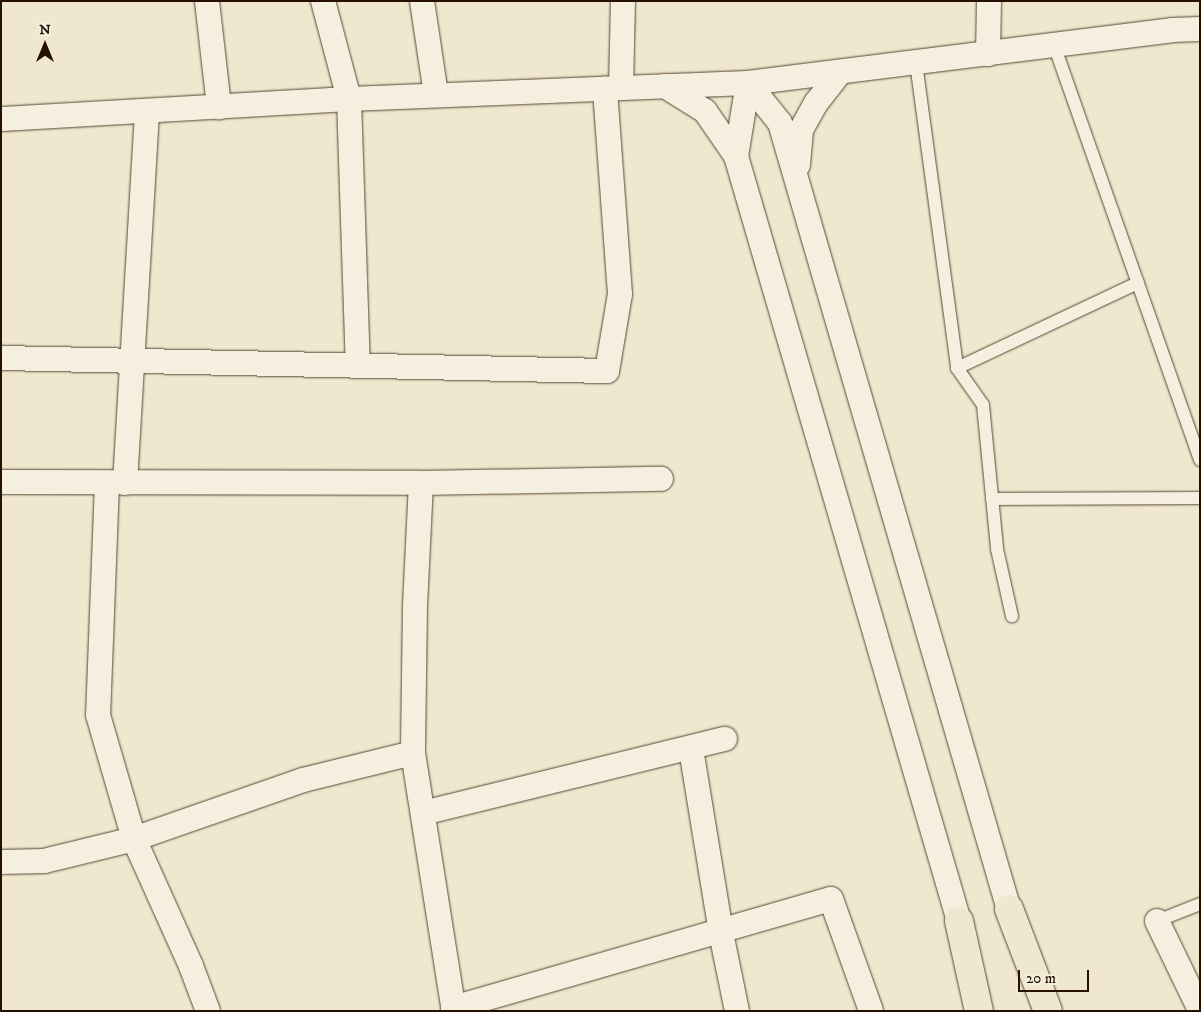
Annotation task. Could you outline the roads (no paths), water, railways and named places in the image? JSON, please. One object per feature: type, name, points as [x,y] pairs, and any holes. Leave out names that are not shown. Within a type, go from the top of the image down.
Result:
[{"type":"highway","points":[[1009,909],[1048,1011]]},
{"type":"highway","points":[[959,921],[979,1011]]},
{"type":"street","points":[[207,1],[219,107]]},
{"type":"street","points":[[323,1],[349,99],[358,366]]},
{"type":"street","points":[[422,1],[436,96]]},
{"type":"street","points":[[1,358],[607,371],[620,294],[613,89],[623,1]]},
{"type":"street","points":[[988,54],[989,1]]},
{"type":"street","points":[[1,118],[147,112],[349,99],[748,83],[1200,29]]},
{"type":"street","points":[[796,180],[801,130],[816,103],[840,72]]},
{"type":"street","points":[[736,156],[748,83]]},
{"type":"street","points":[[748,83],[780,123],[1038,1011]]},
{"type":"street","points":[[665,86],[705,111],[736,156],[986,1011]]},
{"type":"street","points":[[147,112],[133,361],[116,483],[98,715],[134,839],[191,966],[208,1011]]},
{"type":"street","points":[[1,482],[421,483],[661,479]]},
{"type":"street","points":[[421,483],[415,606],[413,753],[454,1010],[831,900],[871,1011]]},
{"type":"street","points":[[423,813],[691,749],[725,739]]},
{"type":"street","points":[[691,749],[721,933],[737,1011]]},
{"type":"street","points":[[1,862],[44,861],[134,839],[303,780],[413,753]]},
{"type":"street","points":[[1157,921],[1200,1010]]},
{"type":"lane","points":[[1054,45],[1200,460]]},
{"type":"lane","points":[[916,63],[957,368],[983,405],[997,549],[1012,616]]},
{"type":"lane","points":[[957,368],[1138,283]]},
{"type":"lane","points":[[992,499],[1200,498]]},
{"type":"lane","points":[[1157,921],[1200,904]]}]
